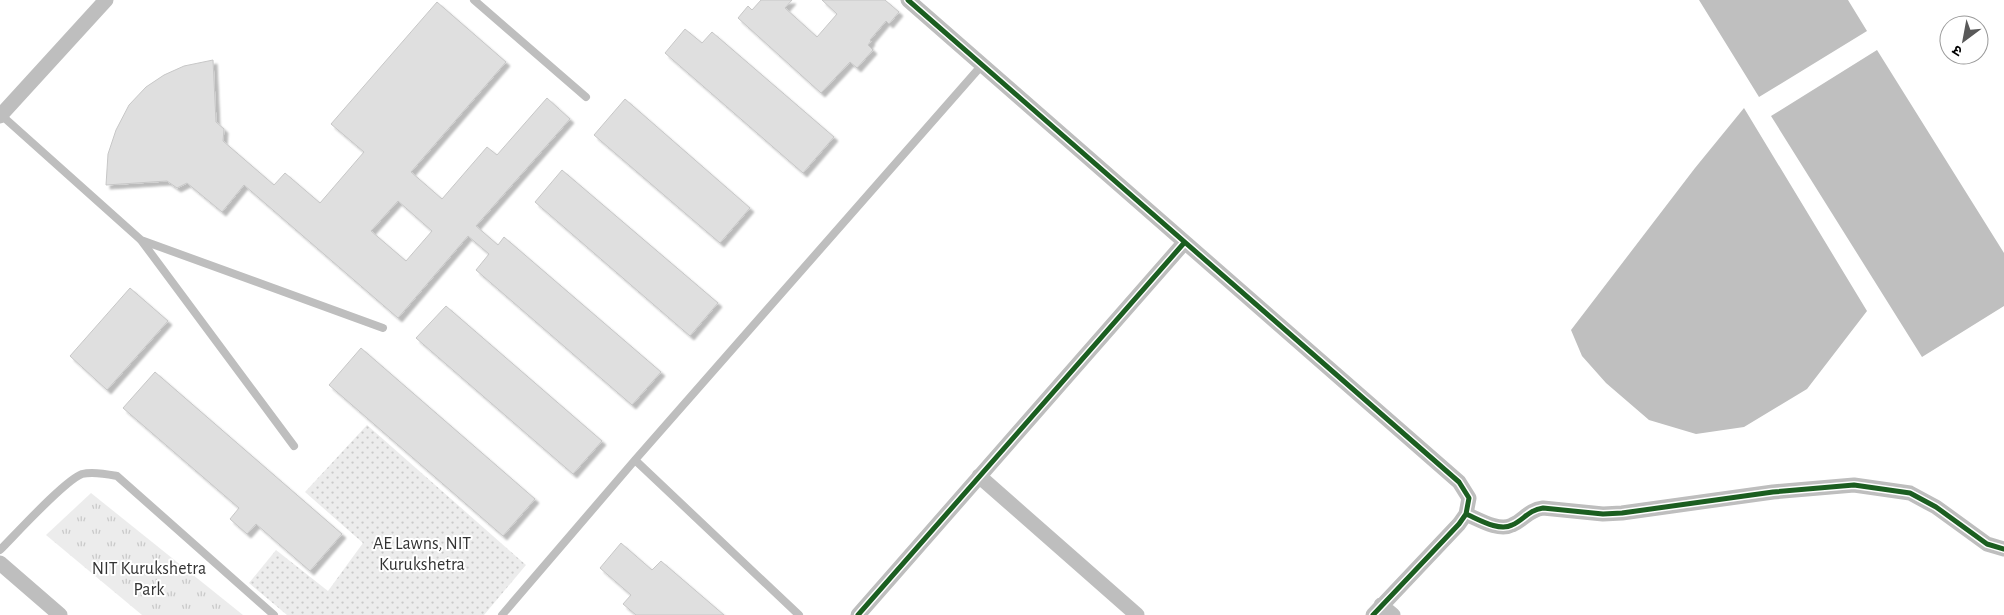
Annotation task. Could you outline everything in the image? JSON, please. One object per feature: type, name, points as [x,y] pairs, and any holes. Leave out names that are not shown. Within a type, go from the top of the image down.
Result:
[{"type":"street","points":[[0,115],[106,0]]},
{"type":"street","points":[[908,0],[1459,482],[1470,498],[1466,514],[1382,612]]},
{"type":"street","points":[[858,615],[1184,243]]},
{"type":"street","points":[[979,476],[1137,615]]},
{"type":"street","points":[[1466,514],[1498,527],[1512,525],[1526,513],[1542,508],[1602,514],[1622,513],[1773,492],[1854,485],[1910,493],[1936,507],[1987,544],[2004,549]]},
{"type":"street","points":[[0,563],[60,615]]},
{"type":"lane","points":[[474,0],[586,97]]},
{"type":"lane","points":[[502,615],[635,460],[982,65]]},
{"type":"lane","points":[[0,115],[141,240],[294,446]]},
{"type":"lane","points":[[141,240],[383,328]]},
{"type":"lane","points":[[635,460],[799,615]]},
{"type":"lane","points":[[0,550],[63,487],[82,474],[100,473],[117,476],[274,615]]},
{"type":"green space","name":"AE Lawns, NIT Kurukshetra","points":[[367,425],[526,565],[484,615],[287,615],[249,583],[276,550],[328,591],[363,543],[305,492]]},
{"type":"green space","name":"NIT Kurukshetra Park","points":[[91,493],[243,615],[142,615],[46,535]]},
{"type":"shaded area","points":[[1699,0],[1848,0],[1867,31],[1759,97]]},
{"type":"shaded area","points":[[1877,50],[2004,253],[2004,306],[1922,357],[1771,116]]},
{"type":"shaded area","points":[[1744,108],[1867,311],[1807,389],[1744,427],[1696,434],[1649,420],[1606,383],[1582,356],[1571,330],[1695,168]]},
{"type":"building","points":[[761,0],[792,0],[785,8],[817,37],[837,14],[822,0],[885,0],[899,12],[889,24],[886,21],[870,40],[868,45],[873,50],[857,68],[850,62],[821,93],[738,18],[748,6],[752,10]]},
{"type":"building","points":[[437,2],[506,62],[411,172],[442,199],[487,147],[497,155],[547,98],[570,119],[476,226],[498,245],[504,237],[661,372],[632,405],[476,270],[489,254],[468,236],[398,318],[244,185],[222,212],[187,183],[177,188],[167,181],[106,185],[108,154],[116,130],[129,105],[146,87],[164,75],[184,66],[213,60],[216,122],[224,129],[223,141],[274,185],[285,173],[320,203],[364,152],[331,124]],"holes":[[[398,201],[432,231],[406,261],[371,231]]]},
{"type":"building","points":[[685,29],[702,43],[712,32],[834,137],[803,173],[665,53]]},
{"type":"building","points":[[625,99],[750,208],[720,243],[594,135]]},
{"type":"building","points":[[562,170],[718,303],[690,336],[535,202]]},
{"type":"building","points":[[130,288],[168,321],[107,390],[70,356]]},
{"type":"building","points":[[446,306],[602,441],[573,474],[416,338]]},
{"type":"building","points":[[361,348],[535,499],[503,536],[329,385]]},
{"type":"building","points":[[155,372],[342,534],[310,571],[256,524],[247,534],[230,519],[239,508],[123,408]]},
{"type":"building","points":[[621,543],[652,570],[661,561],[724,615],[636,615],[623,604],[631,595],[600,568]]},
{"type":"cycle path","points":[[908,0],[1459,482],[1469,498],[1466,514],[1459,524],[1373,615]]},
{"type":"cycle path","points":[[858,615],[1184,243]]},
{"type":"cycle path","points":[[1466,514],[1495,526],[1507,527],[1530,513],[1543,508],[1603,514],[1622,513],[1773,492],[1854,485],[1910,493],[1936,507],[1987,544],[2004,549]]}]
